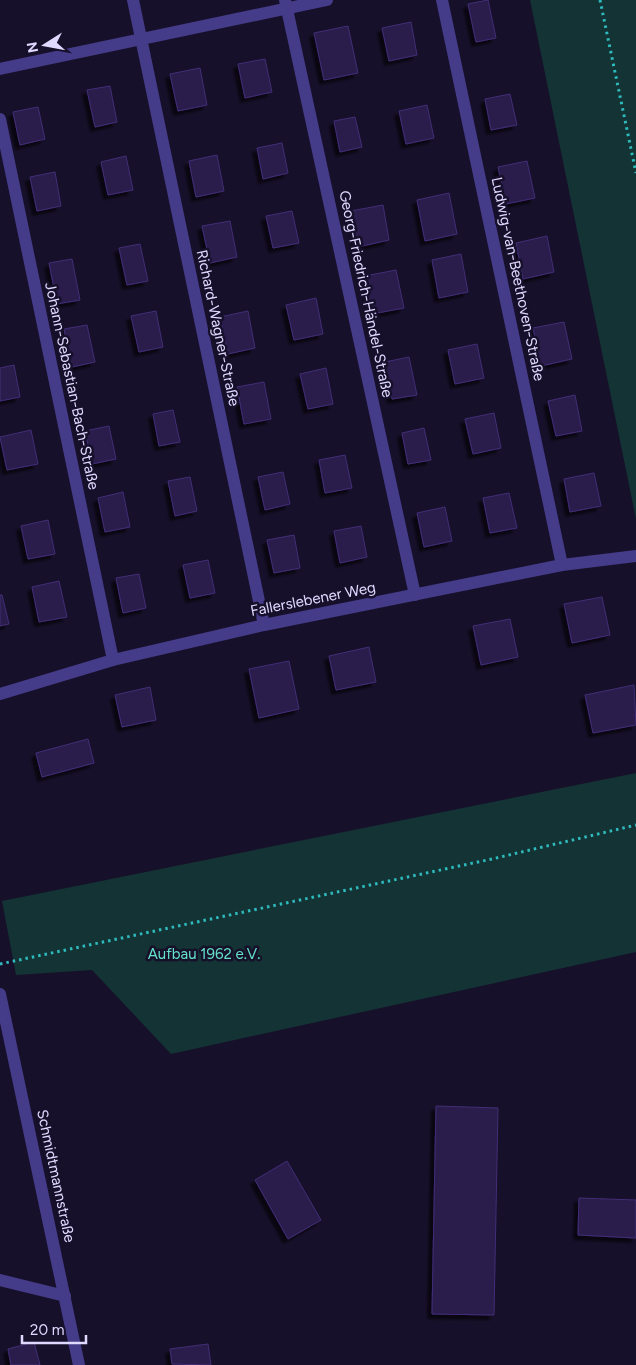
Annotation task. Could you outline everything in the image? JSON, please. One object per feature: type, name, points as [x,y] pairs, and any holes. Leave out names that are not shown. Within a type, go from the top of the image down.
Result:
[{"type":"street","name":"Richard-Wagner-Straße","points":[[133,0],[264,625]]},
{"type":"street","points":[[0,69],[286,4],[327,0]]},
{"type":"street","name":"Ludwig-van-Beethoven-Straße","points":[[442,0],[562,565]]},
{"type":"street","name":"Georg-Friedrich-Händel-Straße","points":[[286,4],[415,595]]},
{"type":"street","name":"Johann-Sebastian-Bach-Straße","points":[[0,119],[113,660]]},
{"type":"street","name":"Fallerslebener Weg","points":[[0,694],[113,660],[264,625],[562,565],[636,556]]},
{"type":"street","name":"Schmidtmannstraße","points":[[0,994],[79,1365]]},
{"type":"street","points":[[0,1280],[65,1296]]},
{"type":"path","points":[[600,0],[636,173]]},
{"type":"path","points":[[0,964],[463,865],[636,825]]},
{"type":"green space","points":[[530,0],[636,0],[636,519]]},
{"type":"green space","name":"Aufbau 1962 e.V.","points":[[636,773],[636,952],[171,1054],[92,970],[16,975],[2,901]]},
{"type":"building","points":[[488,0],[496,38],[476,42],[468,4]]},
{"type":"building","points":[[411,22],[417,55],[389,61],[382,28]]},
{"type":"building","points":[[348,26],[358,73],[324,80],[314,33]]},
{"type":"building","points":[[265,59],[272,92],[245,98],[238,64]]},
{"type":"building","points":[[200,68],[207,105],[178,111],[170,74]]},
{"type":"building","points":[[110,86],[117,122],[95,127],[87,90]]},
{"type":"building","points":[[510,94],[517,125],[491,130],[485,99]]},
{"type":"building","points":[[427,105],[434,138],[406,144],[399,111]]},
{"type":"building","points":[[38,107],[45,139],[20,145],[13,112]]},
{"type":"building","points":[[355,117],[362,147],[340,152],[334,121]]},
{"type":"building","points":[[282,143],[288,173],[263,179],[257,148]]},
{"type":"building","points":[[217,155],[224,191],[196,197],[189,161]]},
{"type":"building","points":[[126,156],[133,190],[108,195],[101,162]]},
{"type":"building","points":[[527,161],[535,198],[506,204],[498,167]]},
{"type":"building","points":[[55,172],[61,206],[37,211],[30,177]]},
{"type":"building","points":[[449,193],[457,234],[425,241],[417,200]]},
{"type":"building","points":[[383,205],[389,240],[358,247],[351,211]]},
{"type":"building","points":[[292,211],[299,243],[273,248],[266,216]]},
{"type":"building","points":[[230,221],[237,257],[210,263],[202,226]]},
{"type":"building","points":[[547,236],[554,272],[523,279],[516,243]]},
{"type":"building","points":[[140,244],[148,281],[127,285],[119,248]]},
{"type":"building","points":[[461,254],[468,292],[439,298],[432,260]]},
{"type":"building","points":[[72,259],[80,300],[57,304],[49,263]]},
{"type":"building","points":[[396,270],[404,308],[372,314],[365,276]]},
{"type":"building","points":[[316,298],[323,334],[294,340],[286,305]]},
{"type":"building","points":[[156,311],[163,347],[139,352],[131,316]]},
{"type":"building","points":[[248,311],[255,348],[228,354],[220,317]]},
{"type":"building","points":[[564,322],[572,359],[541,366],[533,328]]},
{"type":"building","points":[[87,325],[95,362],[72,367],[64,329]]},
{"type":"building","points":[[477,344],[484,378],[455,384],[448,350]]},
{"type":"building","points":[[409,357],[417,395],[392,399],[385,362]]},
{"type":"building","points":[[14,365],[20,397],[0,401],[0,368]]},
{"type":"building","points":[[326,368],[333,404],[308,409],[300,374]]},
{"type":"building","points":[[264,382],[271,419],[244,424],[237,387]]},
{"type":"building","points":[[575,395],[582,431],[556,436],[548,401]]},
{"type":"building","points":[[173,410],[180,442],[159,446],[153,414]]},
{"type":"building","points":[[494,413],[501,448],[473,454],[465,419]]},
{"type":"building","points":[[109,426],[116,459],[92,464],[85,431]]},
{"type":"building","points":[[424,428],[431,460],[408,464],[402,433]]},
{"type":"building","points":[[31,430],[38,464],[7,470],[0,437]]},
{"type":"building","points":[[345,455],[352,488],[325,493],[319,460]]},
{"type":"building","points":[[283,472],[290,504],[265,510],[258,477]]},
{"type":"building","points":[[594,473],[601,506],[570,512],[564,479]]},
{"type":"building","points":[[190,477],[197,511],[175,516],[168,481]]},
{"type":"building","points":[[123,492],[130,527],[105,532],[98,498]]},
{"type":"building","points":[[509,493],[517,528],[490,533],[483,498]]},
{"type":"building","points":[[445,507],[452,541],[424,547],[417,513]]},
{"type":"building","points":[[48,520],[55,554],[28,559],[21,526]]},
{"type":"building","points":[[361,526],[367,557],[340,563],[334,531]]},
{"type":"building","points":[[294,535],[300,568],[274,573],[267,540]]},
{"type":"building","points":[[208,560],[215,593],[190,598],[183,565]]},
{"type":"building","points":[[139,574],[146,608],[123,613],[116,578]]},
{"type":"building","points":[[59,581],[67,617],[39,622],[32,587]]},
{"type":"building","points":[[0,595],[2,595],[9,624],[0,626]]},
{"type":"building","points":[[602,597],[610,635],[572,643],[564,604]]},
{"type":"building","points":[[510,619],[518,657],[481,665],[473,626]]},
{"type":"building","points":[[369,647],[376,682],[336,690],[329,656]]},
{"type":"building","points":[[289,661],[299,709],[259,718],[249,669]]},
{"type":"building","points":[[634,685],[636,725],[593,733],[585,695]]},
{"type":"building","points":[[150,687],[156,720],[122,727],[115,695]]},
{"type":"building","points":[[88,739],[94,763],[42,777],[36,753]]},
{"type":"building","points":[[436,1106],[498,1108],[494,1315],[432,1314]]},
{"type":"building","points":[[287,1161],[321,1220],[288,1239],[255,1180]]},
{"type":"building","points":[[579,1198],[636,1200],[636,1238],[578,1235]]},
{"type":"building","points":[[34,1342],[40,1365],[11,1365],[8,1349]]},
{"type":"building","points":[[208,1344],[211,1365],[172,1364],[170,1349]]}]
